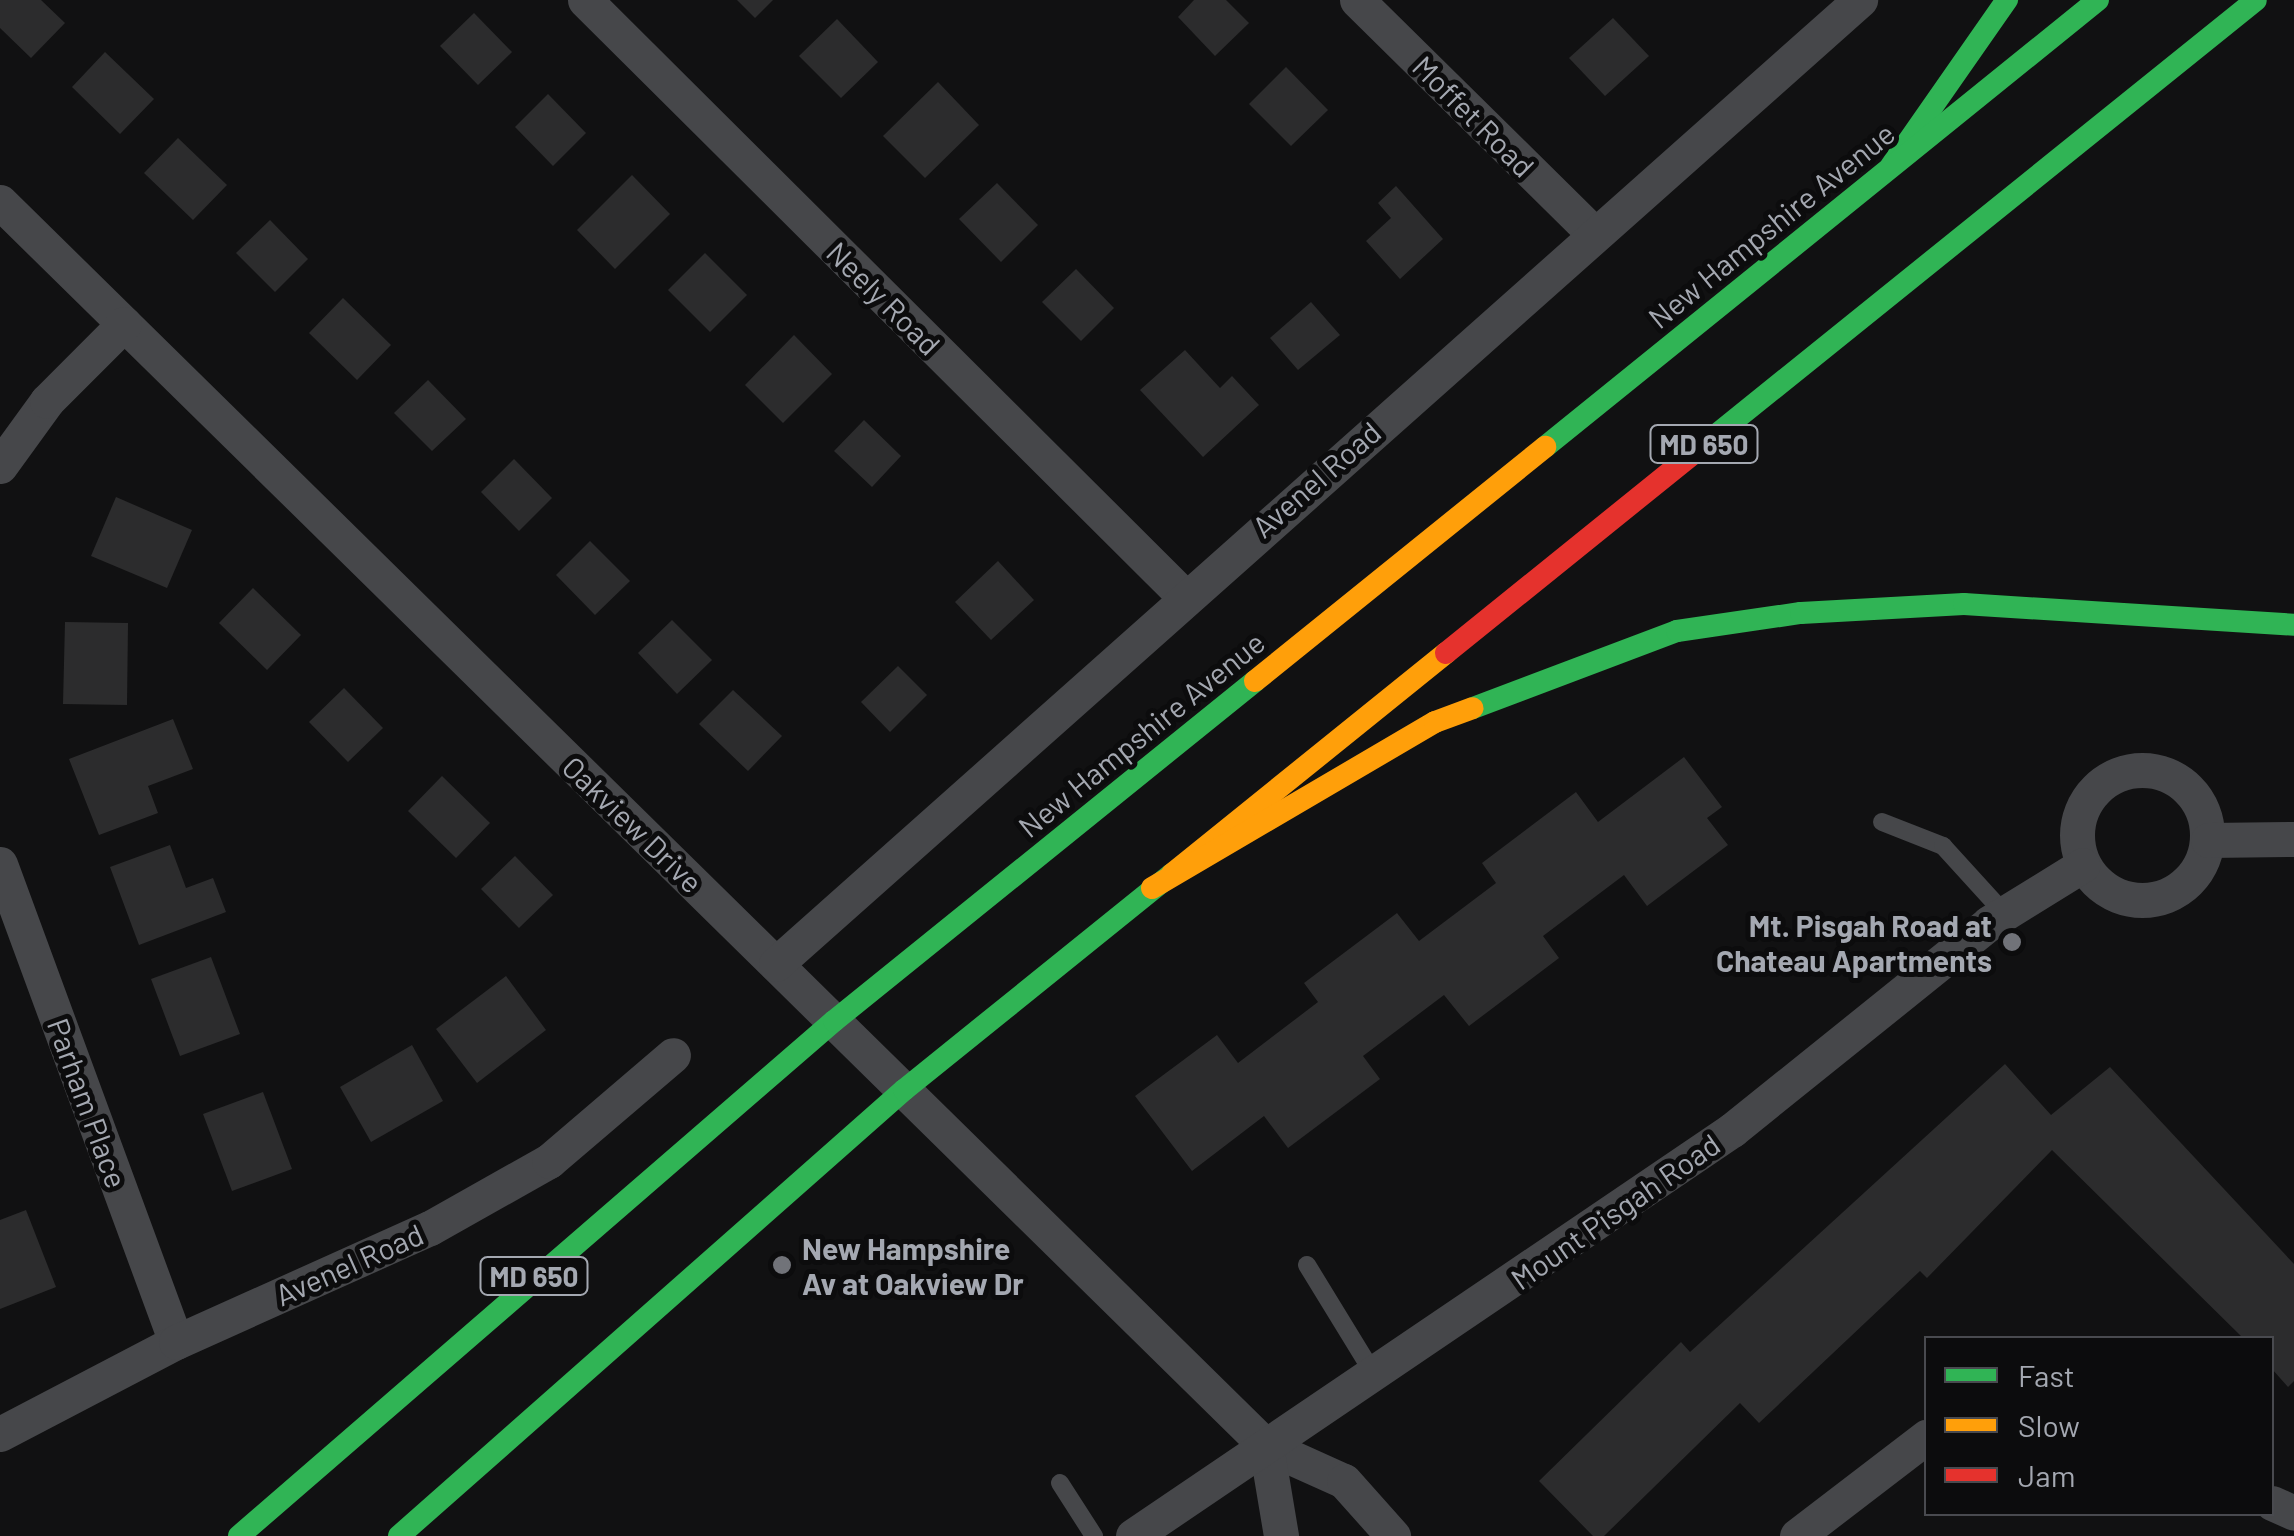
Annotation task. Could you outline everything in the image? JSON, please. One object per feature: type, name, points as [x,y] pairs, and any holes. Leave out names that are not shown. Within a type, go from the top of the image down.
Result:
[{"type":"main road","points":[[1892,166],[2007,0]]},
{"type":"main road","name":"New Hampshire Avenue","points":[[239,1536],[834,1022],[2098,0]]},
{"type":"main road","name":"MD 650","points":[[399,1536],[904,1090],[2256,0]]},
{"type":"main road","points":[[1152,888],[1435,722],[1677,631],[1801,612],[1964,604],[2294,625]]},
{"type":"street","name":"Neely Road","points":[[585,0],[1184,596]]},
{"type":"street","name":"Moffet Road","points":[[1356,0],[1592,232]]},
{"type":"street","name":"Avenel Road","points":[[776,964],[1592,232],[1860,0]]},
{"type":"street","name":"Oakview Drive","points":[[0,202],[1266,1446]]},
{"type":"street","points":[[0,466],[47,401],[124,324]]},
{"type":"street","points":[[2126,771],[2174,778],[2205,815],[2208,840],[2202,864],[2166,897],[2119,897],[2083,865],[2077,820],[2086,799],[2126,771]]},
{"type":"street","points":[[2208,840],[2294,838]]},
{"type":"street","name":"Parham Place","points":[[0,864],[176,1342]]},
{"type":"street","name":"Mount Pisgah Road","points":[[1133,1536],[1375,1376],[1732,1130],[2004,913],[2083,865]]},
{"type":"street","name":"Avenel Road","points":[[0,1434],[176,1342],[430,1228],[549,1160],[674,1055]]},
{"type":"street","points":[[1796,1536],[1924,1439]]},
{"type":"street","points":[[1266,1446],[1281,1536]]},
{"type":"street","points":[[1266,1446],[1344,1481],[1393,1536]]},
{"type":"lane","points":[[1882,822],[1943,846],[2004,913]]},
{"type":"lane","points":[[1307,1264],[1375,1376]]},
{"type":"lane","points":[[1060,1482],[1094,1536]]},
{"type":"building","points":[[0,0],[41,0],[65,23],[31,58],[0,28]]},
{"type":"building","points":[[737,0],[773,0],[755,18]]},
{"type":"building","points":[[1194,0],[1226,0],[1249,23],[1215,56],[1178,17]]},
{"type":"building","points":[[474,13],[512,52],[478,85],[440,46]]},
{"type":"building","points":[[1613,18],[1649,56],[1605,96],[1569,58]]},
{"type":"building","points":[[837,19],[878,62],[841,98],[799,56]]},
{"type":"building","points":[[105,52],[154,99],[120,134],[72,87]]},
{"type":"building","points":[[1286,67],[1328,110],[1291,146],[1249,104]]},
{"type":"building","points":[[938,82],[979,125],[925,178],[883,136]]},
{"type":"building","points":[[548,94],[586,133],[553,166],[515,127]]},
{"type":"building","points":[[178,138],[227,185],[193,220],[144,173]]},
{"type":"building","points":[[632,175],[670,214],[615,269],[577,230]]},
{"type":"building","points":[[997,183],[1038,225],[1001,262],[959,219]]},
{"type":"building","points":[[1396,186],[1443,239],[1400,279],[1366,241],[1391,218],[1378,203]]},
{"type":"building","points":[[270,220],[308,259],[275,292],[236,253]]},
{"type":"building","points":[[705,253],[747,295],[710,332],[668,290]]},
{"type":"building","points":[[1076,269],[1114,308],[1081,341],[1042,302]]},
{"type":"building","points":[[343,298],[391,345],[357,380],[309,333]]},
{"type":"building","points":[[1311,302],[1340,335],[1298,370],[1270,338]]},
{"type":"building","points":[[794,335],[832,374],[783,423],[745,385]]},
{"type":"building","points":[[1185,350],[1220,388],[1232,376],[1259,405],[1203,457],[1140,390]]},
{"type":"building","points":[[428,380],[466,419],[432,451],[394,413]]},
{"type":"building","points":[[864,420],[901,456],[872,487],[834,451]]},
{"type":"building","points":[[514,459],[552,498],[519,531],[481,492]]},
{"type":"building","points":[[116,497],[192,530],[167,588],[91,556]]},
{"type":"building","points":[[590,541],[630,581],[595,615],[556,575]]},
{"type":"building","points":[[998,561],[1034,600],[991,640],[955,602]]},
{"type":"building","points":[[253,588],[301,635],[267,670],[219,623]]},
{"type":"building","points":[[672,620],[712,660],[677,694],[638,653]]},
{"type":"building","points":[[65,622],[128,623],[127,705],[63,704]]},
{"type":"building","points":[[898,666],[927,695],[890,732],[861,702]]},
{"type":"building","points":[[344,688],[383,728],[348,762],[309,722]]},
{"type":"building","points":[[733,690],[782,736],[748,771],[699,724]]},
{"type":"building","points":[[173,719],[193,769],[148,786],[158,813],[99,835],[69,759]]},
{"type":"building","points":[[1684,757],[1722,807],[1707,818],[1728,845],[1647,906],[1624,875],[1543,936],[1559,958],[1469,1026],[1444,995],[1363,1056],[1380,1079],[1288,1148],[1264,1116],[1192,1171],[1135,1096],[1217,1035],[1238,1063],[1318,1002],[1304,983],[1397,913],[1419,941],[1496,883],[1482,863],[1576,792],[1598,822]]},
{"type":"building","points":[[442,776],[490,823],[456,858],[408,811]]},
{"type":"building","points":[[170,845],[186,888],[213,878],[226,912],[139,945],[110,867]]},
{"type":"building","points":[[515,856],[553,895],[519,928],[481,889]]},
{"type":"building","points":[[211,957],[240,1034],[180,1056],[151,979]]},
{"type":"building","points":[[506,976],[546,1030],[477,1083],[436,1029]]},
{"type":"building","points":[[412,1045],[443,1101],[371,1142],[340,1087]]},
{"type":"building","points":[[2005,1064],[2051,1115],[2110,1067],[2294,1264],[2294,1381],[2288,1387],[2274,1371],[2274,1336],[2241,1336],[2052,1150],[1927,1278],[1920,1271],[1759,1423],[1740,1403],[1604,1536],[1593,1536],[1539,1481],[1681,1342],[1690,1352]]},
{"type":"building","points":[[263,1092],[292,1169],[232,1191],[203,1114]]},
{"type":"building","points":[[26,1210],[56,1287],[0,1309],[0,1220]]},
{"type":"traffic: fast","points":[[1891,166],[2007,0]]},
{"type":"traffic: fast","points":[[1545,447],[2098,0]]},
{"type":"traffic: fast","points":[[1716,435],[2256,0]]},
{"type":"traffic: fast","points":[[1473,708],[1677,631],[1801,613],[1964,604],[2294,625]]},
{"type":"traffic: fast","points":[[239,1536],[834,1021],[1255,681]]},
{"type":"traffic: fast","points":[[399,1536],[904,1090],[1172,874]]},
{"type":"traffic: slow","points":[[1255,681],[1545,447]]},
{"type":"traffic: slow","points":[[1172,874],[1446,653]]},
{"type":"traffic: slow","points":[[1152,888],[1435,722],[1473,708]]},
{"type":"traffic: jam","points":[[1446,653],[1716,435]]},
{"type":"place","name":"Mt. Pisgah Road at Chateau Apartments","points":[[2012,942]]},
{"type":"place","name":"New Hampshire Av at Oakview Dr","points":[[782,1265]]}]
